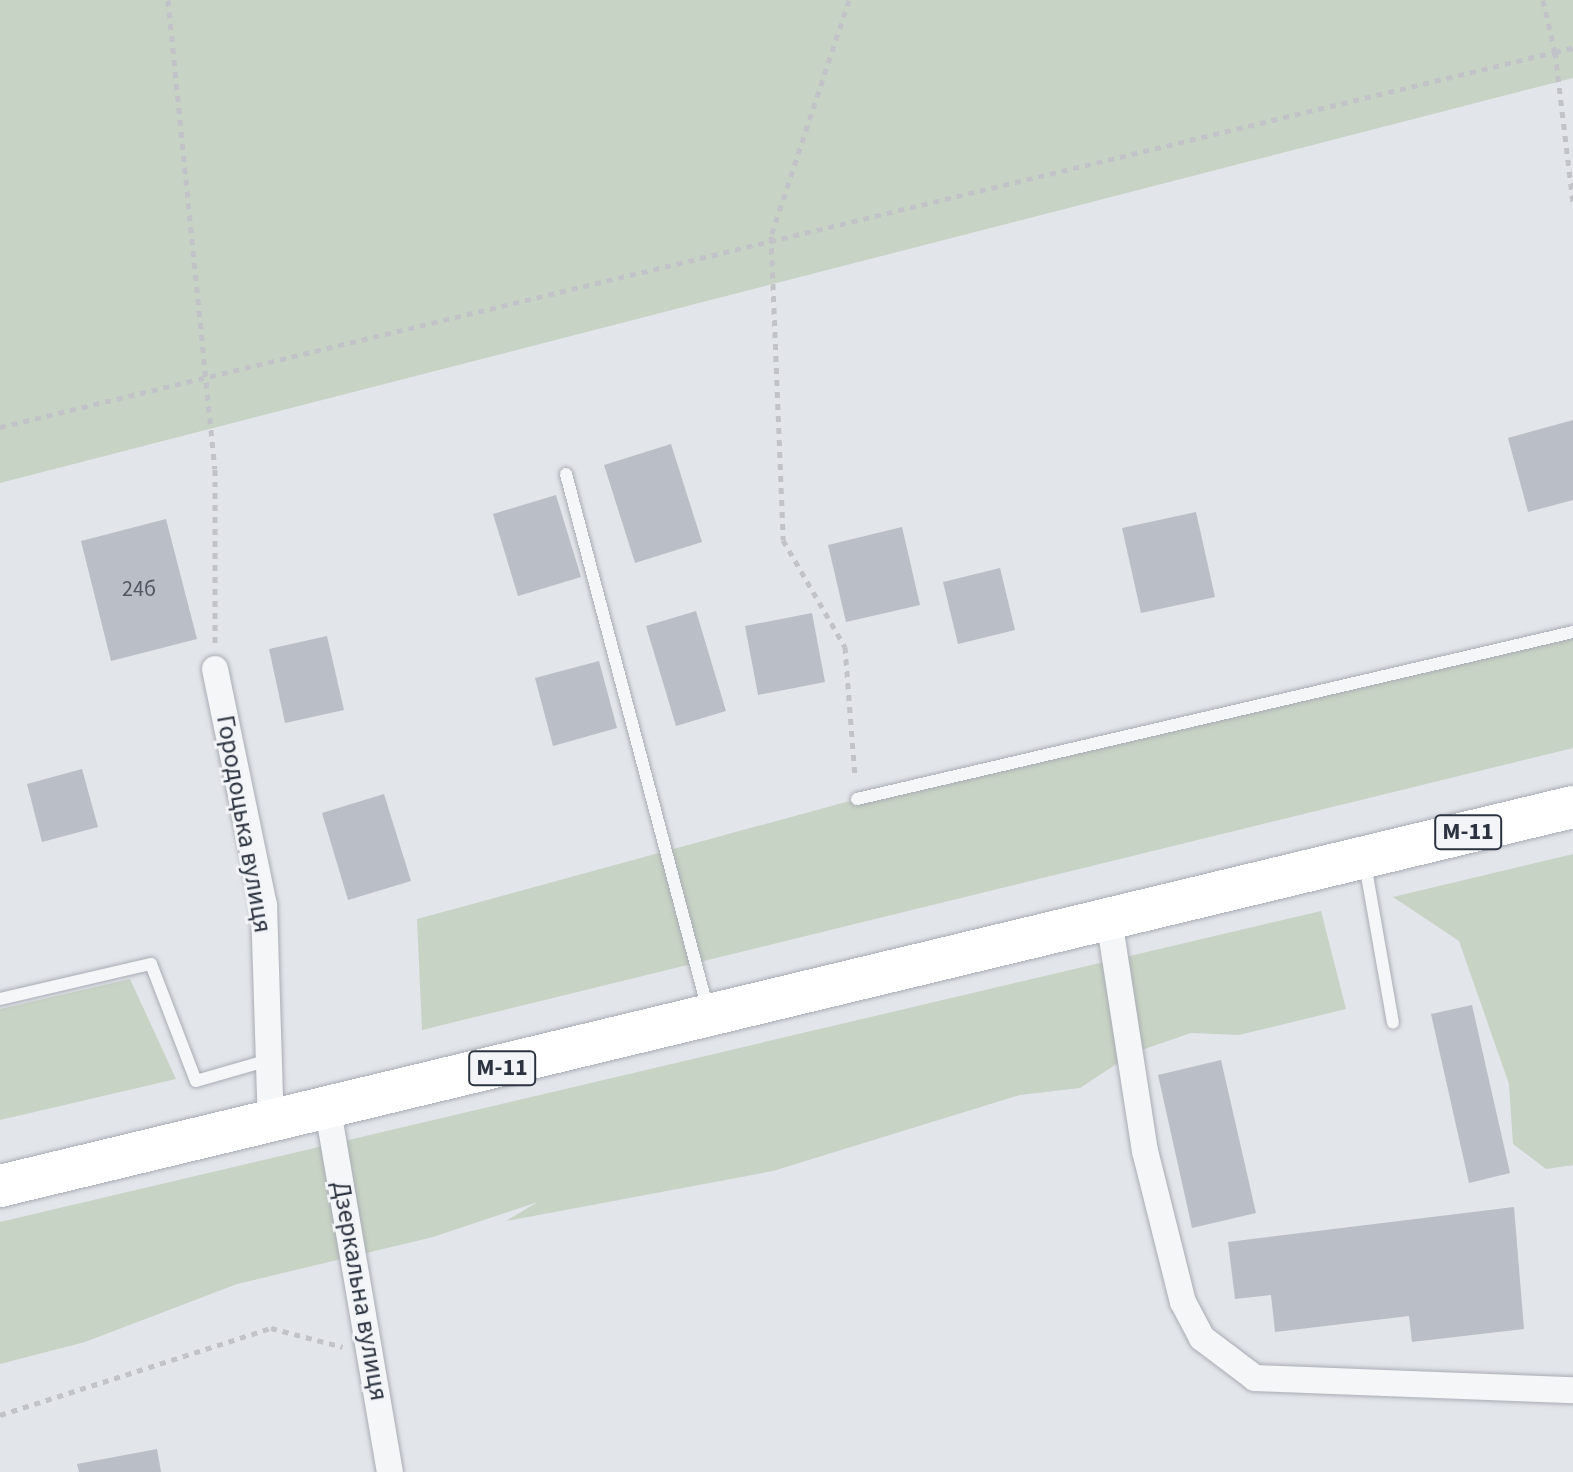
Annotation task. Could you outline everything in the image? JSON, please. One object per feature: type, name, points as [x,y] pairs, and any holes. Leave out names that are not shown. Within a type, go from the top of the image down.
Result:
[{"type":"highway","name":"М-11","points":[[0,1186],[328,1110],[1573,807]]},
{"type":"street","name":"Городоцька вулиця","points":[[215,669],[264,905],[271,1123]]},
{"type":"street","points":[[1109,919],[1145,1151],[1183,1302],[1202,1338],[1255,1378],[1573,1390]]},
{"type":"street","name":"Дзеркальна вулиця","points":[[328,1110],[374,1356],[390,1472]]},
{"type":"lane","points":[[566,474],[710,1017]]},
{"type":"lane","points":[[857,799],[1573,632]]},
{"type":"lane","points":[[1364,857],[1393,1023]]},
{"type":"lane","points":[[0,999],[151,964],[196,1081],[269,1060]]},
{"type":"path","points":[[168,0],[206,383],[215,669]]},
{"type":"path","points":[[849,0],[771,236],[783,540],[845,647],[857,799]]},
{"type":"path","points":[[1543,0],[1555,52],[1573,204]]},
{"type":"path","points":[[0,427],[206,383],[771,236],[1573,48]]},
{"type":"path","points":[[0,1415],[271,1328],[374,1356]]},
{"type":"green space","points":[[0,0],[1573,0],[1573,78],[0,483]]},
{"type":"green space","points":[[1573,632],[1573,748],[422,1030],[417,919],[857,799]]},
{"type":"green space","points":[[1573,854],[1573,1165],[1546,1169],[1513,1144],[1509,1084],[1459,941],[1393,897]]},
{"type":"green space","points":[[1321,911],[1346,1009],[1239,1035],[1191,1033],[1133,1053],[1080,1088],[1020,1095],[773,1171],[506,1221],[538,1202],[433,1237],[237,1284],[85,1342],[0,1364],[0,1222]]},
{"type":"green space","points":[[130,979],[176,1079],[0,1120],[0,1009]]},
{"type":"building","points":[[1573,420],[1573,500],[1528,512],[1508,438]]},
{"type":"building","points":[[671,444],[702,542],[635,563],[604,465]]},
{"type":"building","points":[[556,495],[581,577],[518,596],[493,514]]},
{"type":"building","points":[[1196,512],[1215,597],[1141,613],[1122,528]]},
{"type":"building","points":[[166,519],[197,639],[111,661],[81,541]]},
{"type":"building","points":[[902,527],[920,605],[846,622],[828,545]]},
{"type":"building","points":[[1000,568],[1015,630],[958,644],[943,582]]},
{"type":"building","points":[[696,611],[726,711],[676,726],[646,626]]},
{"type":"building","points":[[812,613],[825,682],[758,695],[745,626]]},
{"type":"building","points":[[327,636],[344,710],[285,723],[269,649]]},
{"type":"building","points":[[599,661],[617,728],[553,746],[535,678]]},
{"type":"building","points":[[82,769],[98,827],[42,842],[27,784]]},
{"type":"building","points":[[384,794],[411,881],[348,900],[322,813]]},
{"type":"building","points":[[1472,1005],[1510,1173],[1469,1183],[1431,1014]]},
{"type":"building","points":[[1221,1060],[1256,1213],[1192,1228],[1158,1075]]},
{"type":"building","points":[[1514,1207],[1524,1329],[1412,1342],[1409,1316],[1275,1332],[1271,1295],[1235,1299],[1228,1242]]},
{"type":"building","points":[[157,1449],[161,1472],[79,1472],[77,1464]]}]
